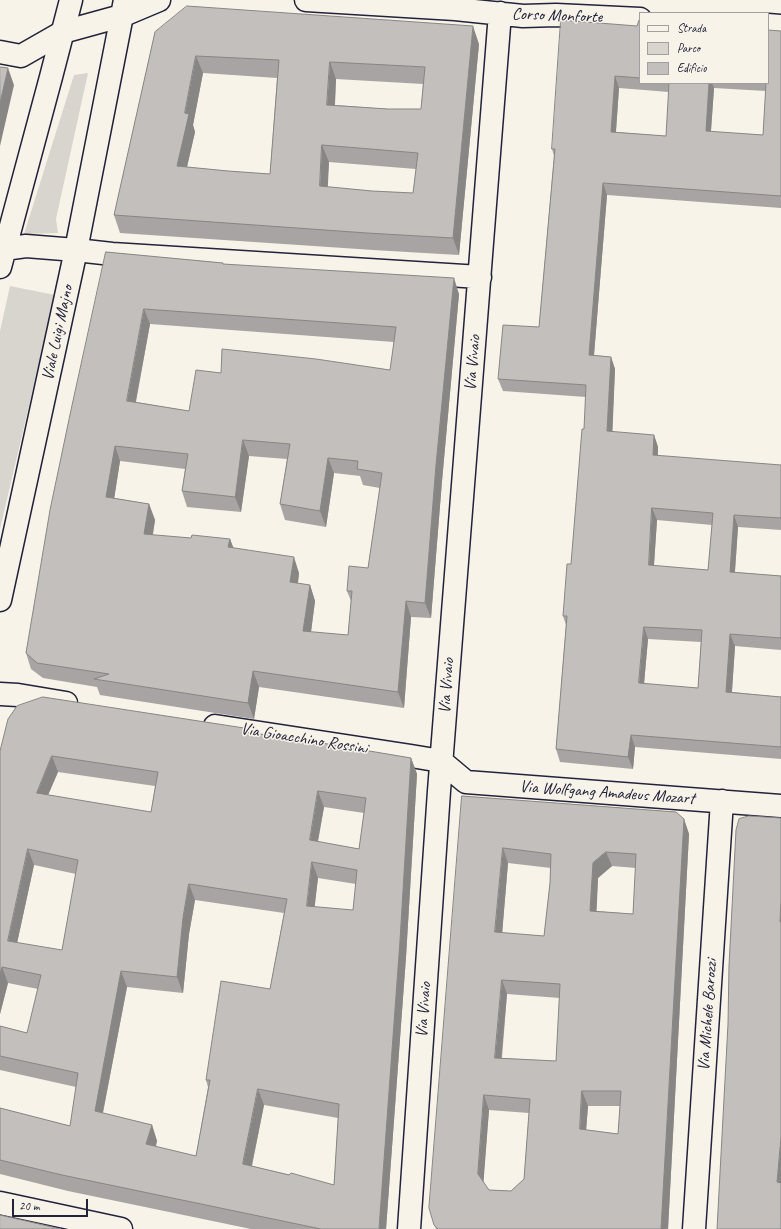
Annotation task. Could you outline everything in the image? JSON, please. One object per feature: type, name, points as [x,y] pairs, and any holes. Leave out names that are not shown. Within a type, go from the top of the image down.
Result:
[{"type":"street","points":[[1,255],[52,77],[71,0]]},
{"type":"street","points":[[0,52],[22,56],[64,32],[123,8],[159,0]]},
{"type":"street","name":"Corso Monforte","points":[[306,0],[500,13],[522,8],[556,15],[639,19]]},
{"type":"street","name":"Viale Luigi Majno","points":[[0,600],[76,250],[123,8]]},
{"type":"street","name":"Via Vivaio","points":[[409,1229],[441,761],[500,13]]},
{"type":"street","points":[[769,25],[781,26]]},
{"type":"street","points":[[1,255],[26,246],[120,254],[480,277]]},
{"type":"street","points":[[0,694],[86,706]]},
{"type":"street","name":"Via Gioacchino Rossini","points":[[194,723],[441,761]]},
{"type":"street","name":"Via Wolfgang Amadeus Mozart","points":[[441,761],[466,782],[781,806]]},
{"type":"street","name":"Via Michele Barozzi","points":[[694,1229],[722,801]]},
{"type":"street","points":[[0,1203],[121,1229]]},
{"type":"green space","points":[[88,73],[56,219],[58,233],[24,234],[74,75]]},
{"type":"green space","points":[[10,286],[55,295],[0,529],[0,331]]},
{"type":"building","points":[[187,6],[473,26],[453,238],[114,215],[155,32]],"holes":[[[196,56],[279,60],[270,174],[177,166],[189,114],[185,113]],[[330,62],[425,67],[421,109],[388,109],[327,105]],[[322,145],[418,153],[413,193],[320,186]]]},
{"type":"building","points":[[561,20],[637,26],[639,20],[639,78],[615,76],[611,132],[666,136],[669,84],[709,84],[706,131],[763,135],[766,84],[769,84],[769,30],[781,31],[781,196],[603,183],[589,355],[611,357],[607,431],[654,435],[653,455],[781,465],[781,518],[734,515],[730,572],[781,576],[781,638],[730,634],[726,692],[781,697],[781,747],[631,735],[628,757],[556,749],[567,616],[563,616],[567,564],[571,564],[582,429],[584,429],[586,385],[498,379],[503,325],[539,327],[555,149],[552,149]],"holes":[[[652,508],[713,513],[708,570],[649,565]],[[644,627],[702,630],[698,688],[639,683]]]},
{"type":"building","points":[[0,67],[8,68],[0,103]]},
{"type":"building","points":[[106,252],[223,264],[454,278],[436,465],[425,603],[406,601],[398,692],[253,671],[248,703],[94,679],[109,674],[37,663],[26,653],[50,510]],"holes":[[[144,309],[396,327],[390,370],[316,359],[222,349],[221,373],[196,370],[189,411],[127,401]],[[243,440],[290,444],[280,504],[320,511],[328,458],[358,461],[357,469],[382,473],[368,568],[349,566],[347,591],[352,591],[348,635],[303,631],[310,585],[290,582],[294,557],[228,547],[230,539],[192,535],[191,538],[144,534],[149,504],[106,497],[115,446],[188,454],[182,491],[235,497]]]},
{"type":"building","points":[[43,697],[244,728],[244,732],[298,739],[411,758],[400,941],[379,1229],[321,1229],[62,1175],[0,1160],[0,1108],[70,1126],[78,1073],[0,1056],[0,1026],[27,1033],[41,975],[2,967],[0,974],[0,751],[8,719],[17,706]],"holes":[[[52,756],[158,772],[151,812],[37,793]],[[318,791],[366,798],[359,849],[310,840]],[[28,849],[78,860],[62,950],[8,941]],[[312,862],[357,870],[353,910],[307,906]],[[189,884],[287,899],[270,989],[221,981],[206,1080],[210,1080],[196,1156],[146,1144],[152,1125],[95,1111],[121,971],[177,977],[183,918]],[[258,1089],[339,1104],[334,1185],[291,1173],[289,1175],[243,1164]]]},
{"type":"building","points":[[462,796],[676,812],[684,819],[661,1229],[438,1229],[434,1225],[429,1208]],"holes":[[[503,848],[551,854],[550,883],[544,936],[495,932]],[[606,852],[636,854],[633,914],[590,911],[593,863]],[[502,980],[560,984],[556,1061],[495,1058]],[[582,1091],[621,1091],[618,1134],[580,1129]],[[484,1095],[530,1099],[524,1179],[511,1191],[489,1190],[478,1174]]]},
{"type":"building","points":[[749,816],[781,818],[781,1137],[777,1182],[781,1183],[781,1229],[717,1229],[728,1024],[729,966],[736,830],[739,819]]},
{"type":"building","points":[[0,1215],[61,1229],[0,1229]]}]
